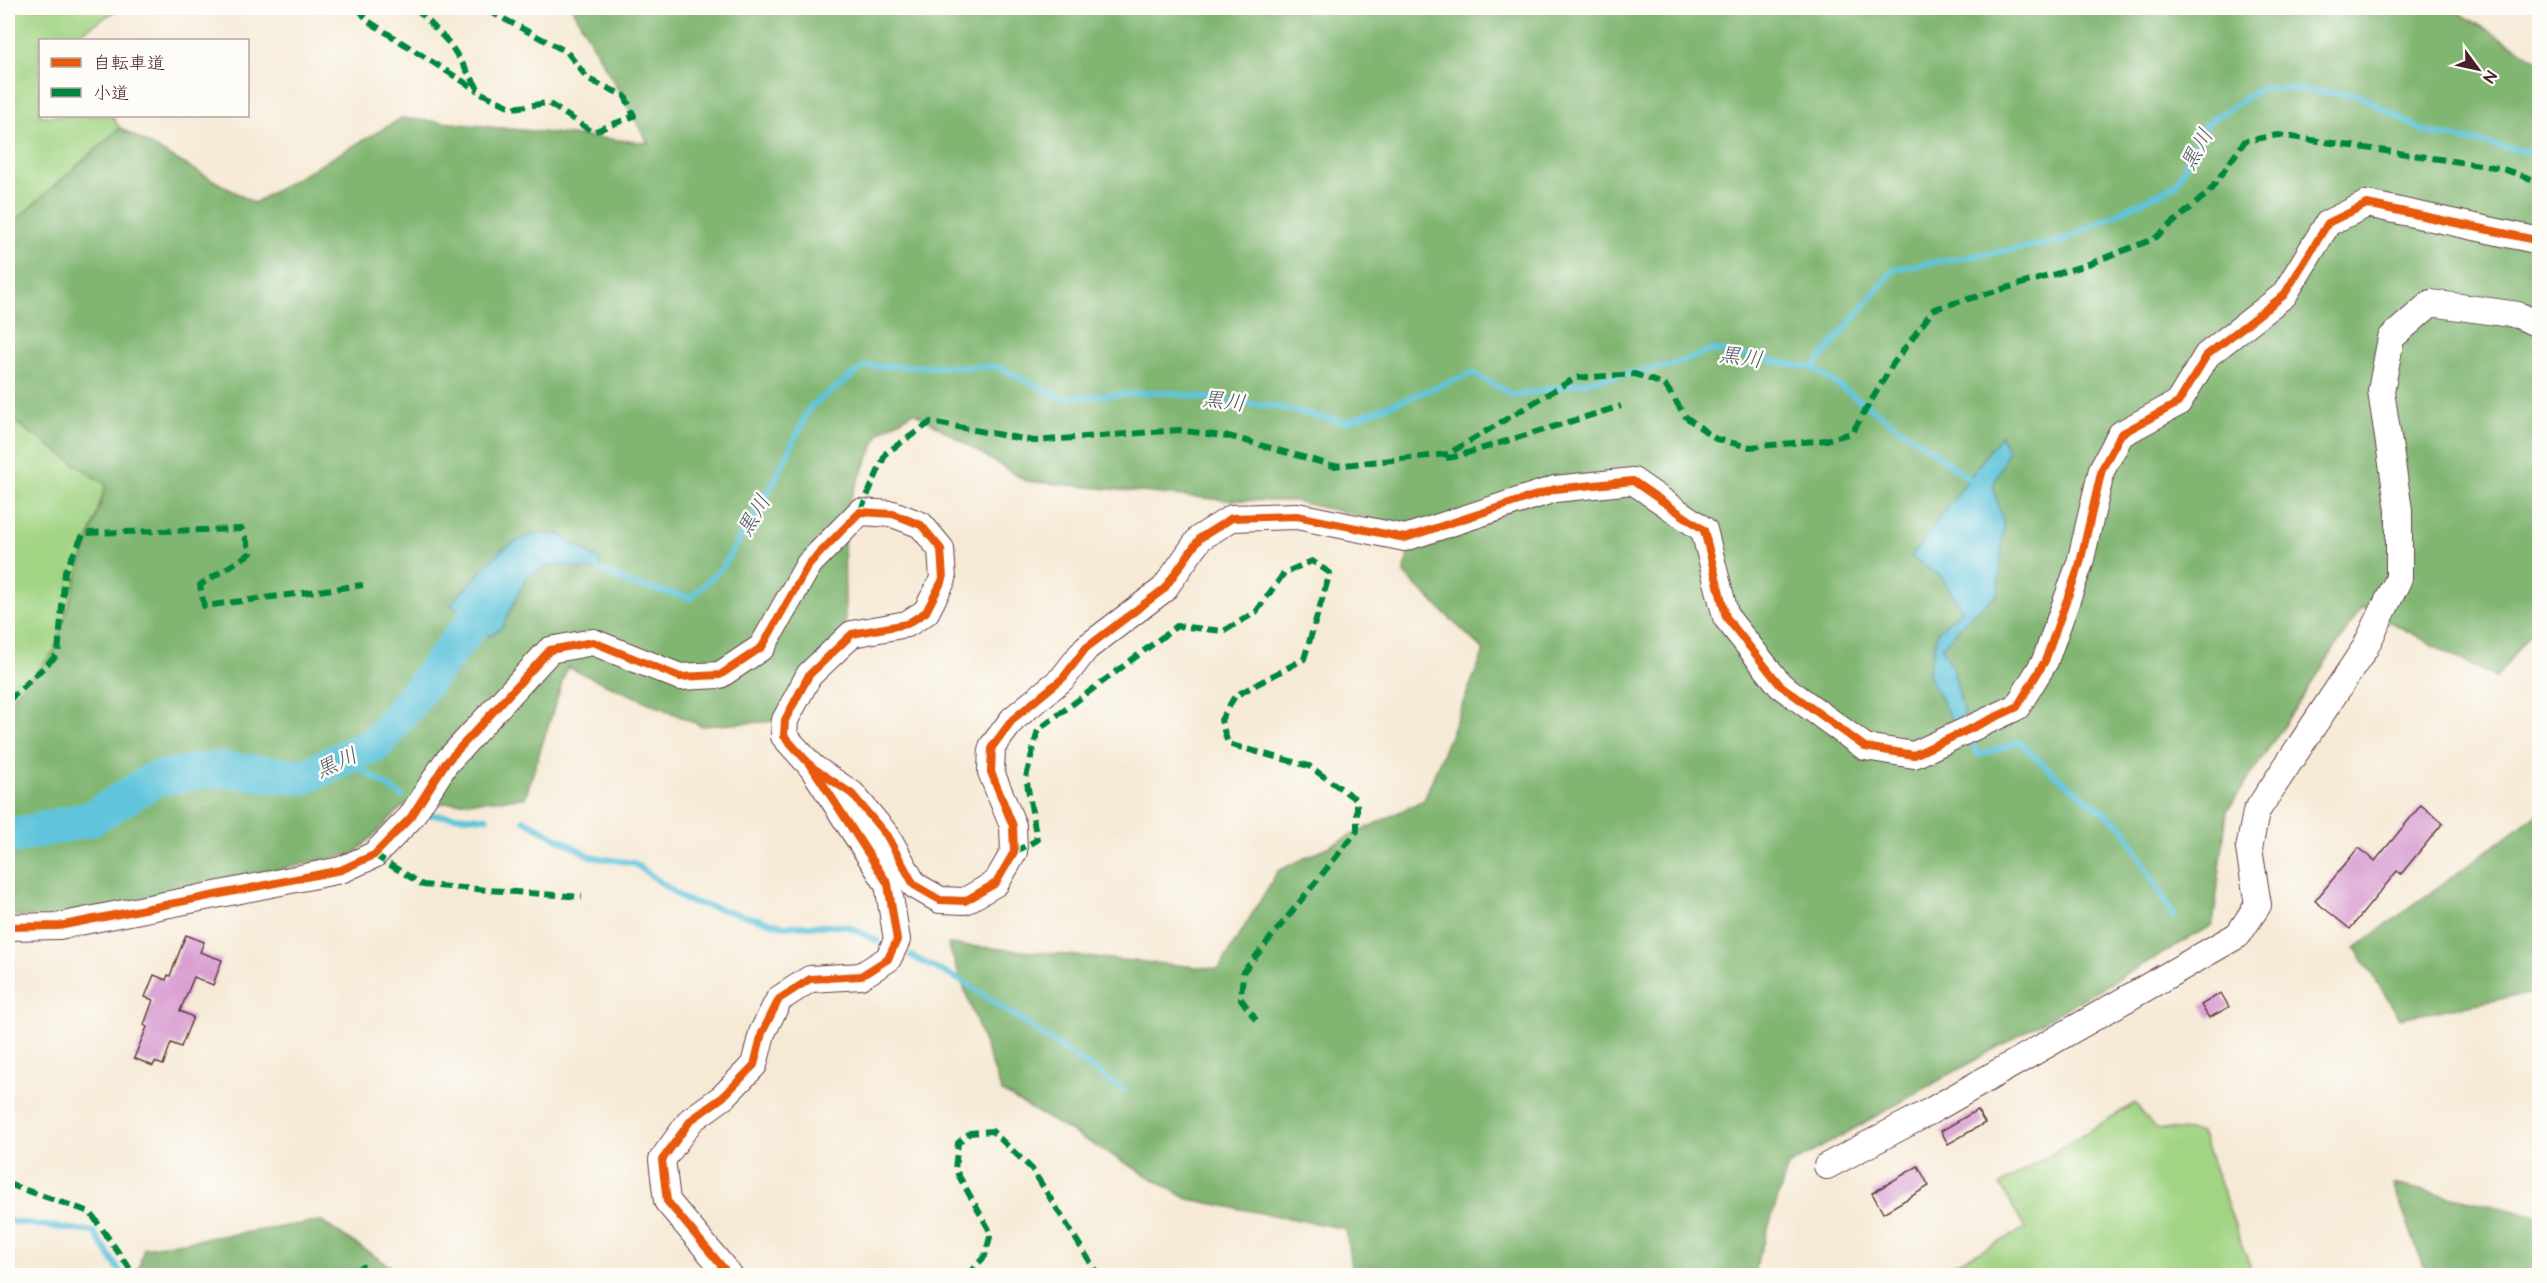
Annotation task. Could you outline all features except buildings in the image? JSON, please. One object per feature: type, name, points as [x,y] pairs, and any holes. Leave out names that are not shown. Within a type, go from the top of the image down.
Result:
[{"type":"street","points":[[812,767],[852,794],[887,836],[914,885],[940,900],[965,902],[996,883],[1014,852],[1013,826],[991,772],[992,747],[1013,719],[1063,678],[1086,648],[1164,589],[1200,538],[1232,518],[1297,516],[1405,538],[1556,489],[1633,481],[1704,530],[1726,617],[1780,685],[1865,747],[1914,755],[2017,707],[2045,661],[2080,563],[2102,469],[2121,435],[2178,403],[2207,355],[2284,295],[2328,223],[2367,204],[2540,241]]},
{"type":"street","points":[[1827,1166],[1929,1112],[2238,935],[2258,905],[2249,849],[2256,812],[2365,648],[2399,578],[2399,510],[2381,391],[2391,338],[2431,303],[2518,315],[2540,325]]},
{"type":"street","points":[[8,927],[59,926],[341,870],[374,855],[411,817],[445,764],[550,650],[593,642],[680,677],[720,675],[762,647],[809,564],[860,512],[893,514],[921,525],[941,549],[943,579],[926,612],[907,624],[852,634],[809,675],[784,720],[784,736],[812,767],[888,884],[897,940],[888,959],[861,976],[810,979],[779,999],[762,1033],[754,1065],[723,1097],[691,1120],[662,1160],[667,1201],[730,1275]]},
{"type":"green space","points":[[8,8],[120,8],[71,39],[39,39],[39,117],[113,117],[120,128],[8,227]]},
{"type":"green space","points":[[572,8],[2451,8],[2539,61],[2539,621],[2496,678],[2362,607],[2227,811],[2213,925],[1788,1166],[1753,1275],[1352,1275],[1346,1229],[1188,1199],[1002,1092],[948,944],[1219,969],[1278,871],[1424,800],[1484,651],[1404,574],[1413,528],[1295,501],[1225,500],[1026,481],[914,412],[880,432],[844,512],[845,624],[776,721],[702,726],[567,667],[525,798],[403,806],[355,853],[63,916],[8,916],[8,703],[54,652],[106,485],[8,417],[8,227],[120,128],[254,203],[402,118],[648,143]]},
{"type":"green space","points":[[8,417],[106,485],[54,652],[8,703]]},
{"type":"green space","points":[[2539,813],[2539,992],[2400,1018],[2355,948]]},
{"type":"green space","points":[[2135,1103],[2154,1128],[2201,1132],[2253,1275],[1932,1275],[2026,1229],[2000,1185]]},
{"type":"green space","points":[[2393,1184],[2539,1216],[2539,1275],[2427,1275]]},
{"type":"green space","points":[[320,1221],[404,1275],[137,1275],[144,1248]]},
{"type":"water","points":[[2001,435],[2008,451],[1993,486],[2004,527],[1998,594],[1969,617],[1942,647],[1953,668],[1964,715],[1953,723],[1928,674],[1938,631],[1962,610],[1941,576],[1911,557]]},
{"type":"water","points":[[534,533],[559,534],[598,559],[603,572],[556,564],[527,576],[502,627],[490,636],[451,604],[502,549]]},
{"type":"waterway","name":"黒川","points":[[598,569],[631,584],[691,598],[723,566],[774,482],[810,407],[865,366],[998,367],[1062,398],[1161,392],[1276,407],[1346,422],[1473,373],[1514,396],[1672,365],[1712,350],[1813,368],[1894,269],[2059,242],[2176,185],[2206,124],[2263,87],[2358,95],[2426,132],[2540,154]]},
{"type":"waterway","points":[[1813,368],[1936,453],[1969,479]]},
{"type":"waterway","name":"黒川","points":[[8,837],[90,819],[155,779],[215,769],[303,777],[377,743],[473,622]]},
{"type":"waterway","points":[[1968,736],[1979,755],[2020,742],[2049,770],[2123,827],[2174,917]]},
{"type":"waterway","points":[[345,758],[402,796]]},
{"type":"waterway","points":[[430,815],[487,818]]},
{"type":"waterway","points":[[524,820],[592,857],[634,863],[685,900],[784,926],[847,926],[878,941]]},
{"type":"waterway","points":[[911,956],[964,982],[1124,1090]]},
{"type":"waterway","points":[[8,1221],[94,1232],[123,1276]]},
{"type":"waterway","points":[[373,1276],[387,1269],[407,1276]]},
{"type":"marked path","points":[[358,8],[368,21],[478,91]]},
{"type":"marked path","points":[[416,8],[450,44],[481,93],[513,108],[548,103],[593,132],[634,116],[625,96],[588,79],[567,52],[483,8]]},
{"type":"marked path","points":[[1225,435],[1334,466],[1448,454],[1575,378],[1635,374],[1665,385],[1686,417],[1716,439],[1750,447],[1826,440],[1852,433],[1893,364],[1934,309],[2083,266],[2154,239],[2209,192],[2245,141],[2278,135],[2500,168],[2540,182]]},
{"type":"marked path","points":[[1446,458],[1621,406]]},
{"type":"marked path","points":[[860,512],[886,453],[931,422],[1034,441],[1179,430],[1229,437]]},
{"type":"marked path","points":[[8,701],[58,654],[65,571],[84,533],[242,529],[251,553],[200,585],[204,606],[363,585]]},
{"type":"marked path","points":[[1014,852],[1037,840],[1026,777],[1038,730],[1177,626],[1224,631],[1256,612],[1284,573],[1312,561],[1330,573],[1304,659],[1235,696],[1221,720],[1228,744],[1309,766],[1357,800],[1357,831],[1243,972],[1241,999],[1256,1020]]},
{"type":"marked path","points":[[374,855],[423,885],[582,897]]},
{"type":"marked path","points":[[967,1276],[985,1256],[991,1233],[955,1169],[958,1143],[970,1133],[992,1131],[1032,1169],[1099,1276]]},
{"type":"marked path","points":[[8,1184],[90,1212],[135,1276]]},
{"type":"marked path","points":[[341,1276],[365,1266]]},
{"type":"cycle path","points":[[812,767],[852,794],[887,836],[914,885],[940,900],[965,901],[996,883],[1014,852],[1013,826],[991,772],[992,747],[1013,719],[1063,678],[1086,648],[1164,589],[1200,538],[1232,518],[1297,516],[1405,538],[1555,489],[1633,481],[1704,530],[1726,617],[1780,685],[1865,747],[1914,755],[2017,707],[2045,661],[2080,563],[2102,469],[2121,434],[2178,403],[2207,355],[2284,295],[2328,223],[2367,204],[2540,241]]},
{"type":"cycle path","points":[[8,927],[59,926],[341,870],[374,855],[411,817],[445,764],[550,650],[593,642],[680,677],[720,675],[762,647],[809,564],[860,512],[893,514],[921,525],[941,549],[943,579],[926,612],[907,624],[852,634],[809,675],[785,720],[784,736],[812,767],[888,884],[897,940],[888,959],[861,976],[810,979],[779,999],[762,1033],[754,1065],[723,1097],[691,1120],[662,1160],[667,1201],[730,1276]]}]
